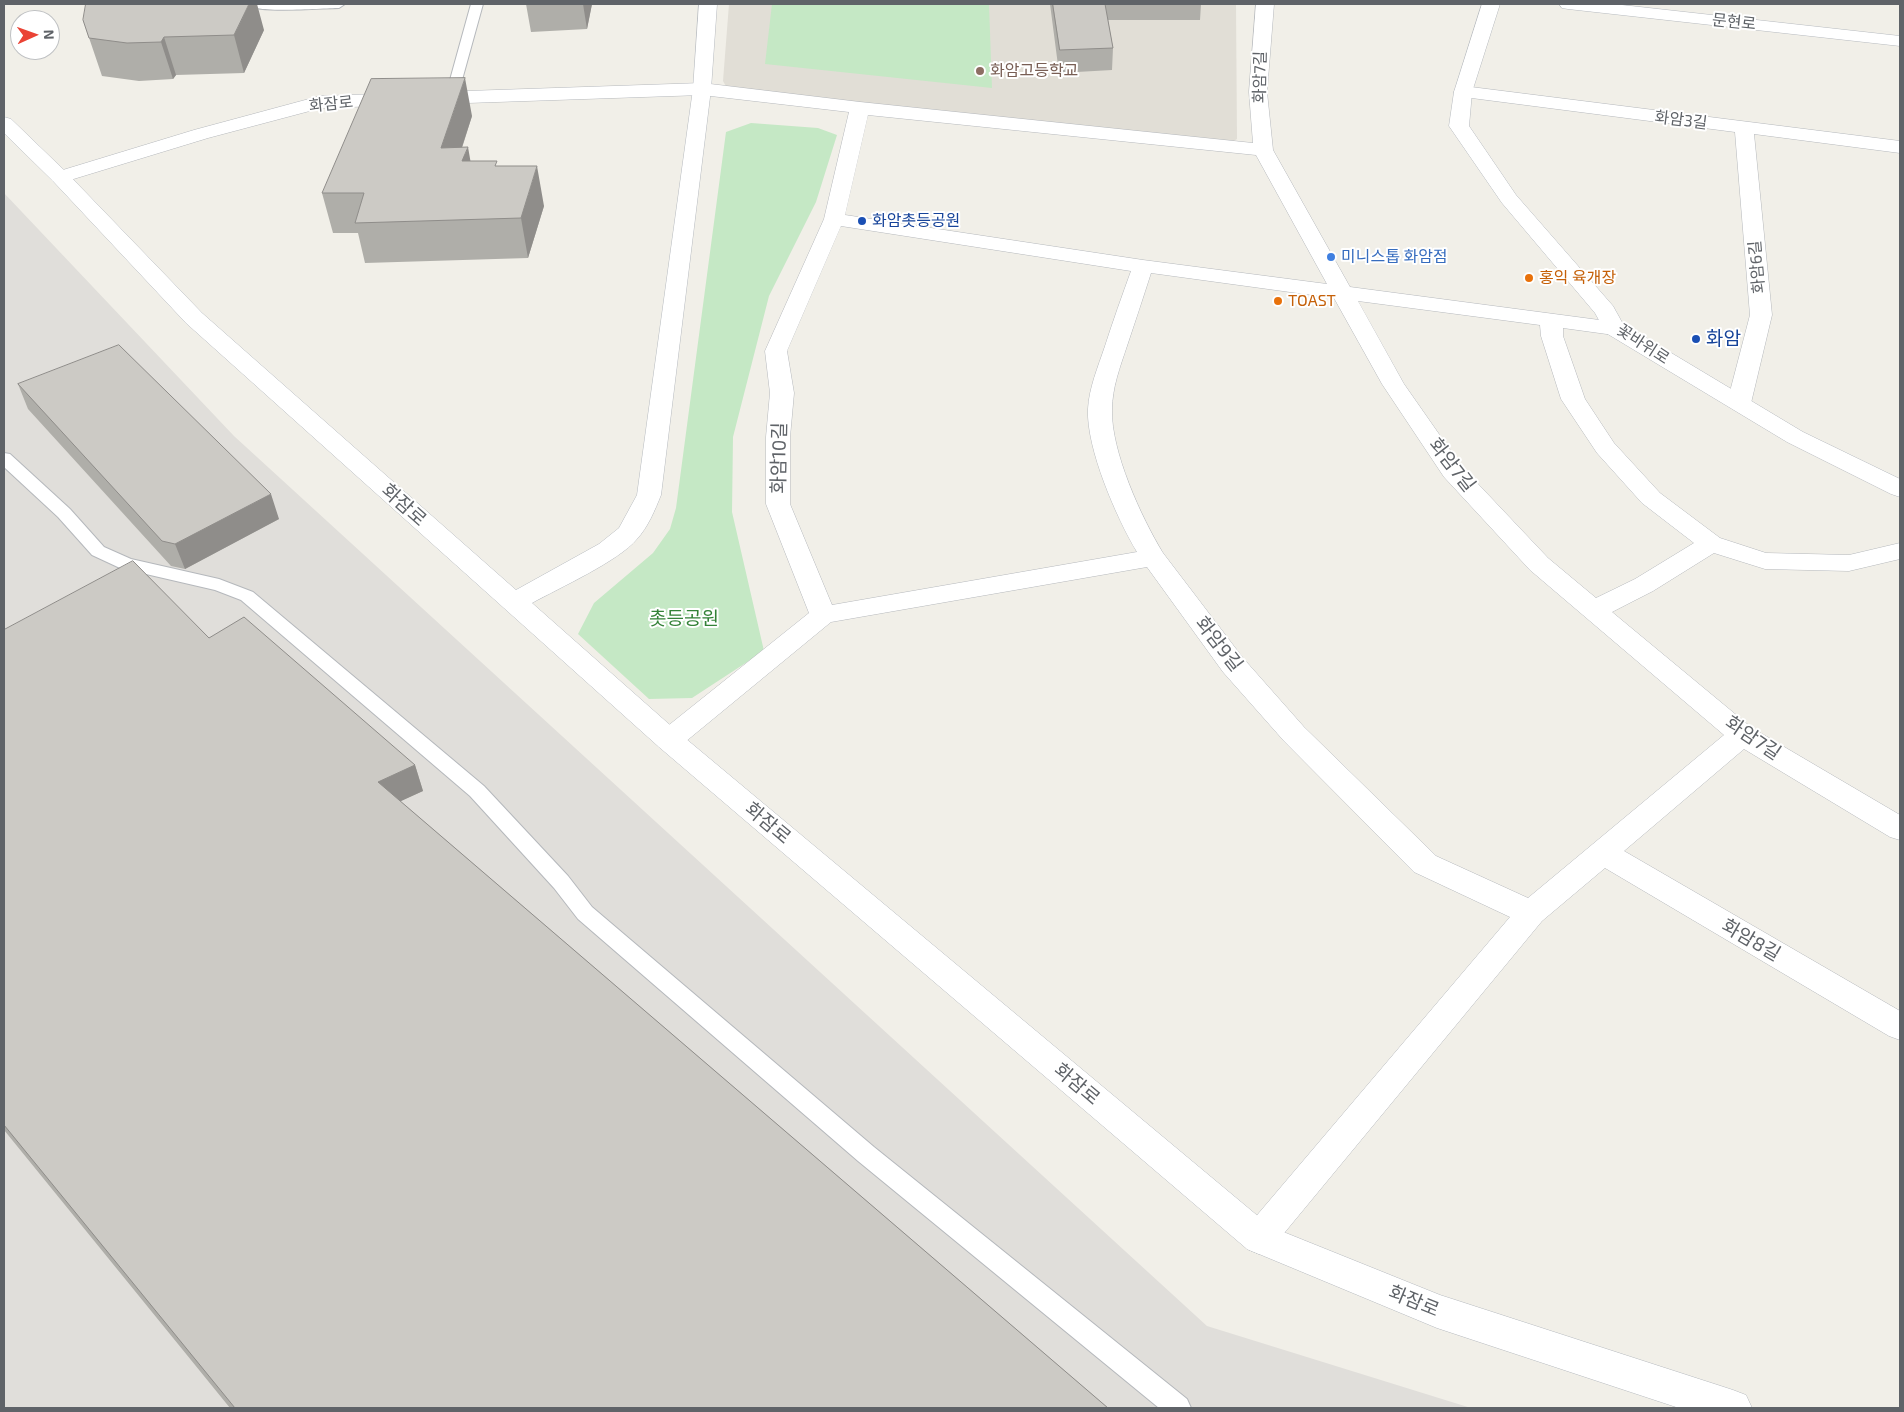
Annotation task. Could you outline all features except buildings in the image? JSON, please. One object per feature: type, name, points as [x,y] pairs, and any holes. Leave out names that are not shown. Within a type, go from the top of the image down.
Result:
[{"type":"street","points":[[514,602],[608,550],[628,534],[640,515],[649,495],[702,90],[708,4]]},
{"type":"street","name":"화암7길","points":[[1266,4],[1261,37],[1258,92],[1263,150],[1393,384],[1454,472],[1539,564],[1742,735],[1900,829]]},
{"type":"street","name":"꽃바위로","points":[[1491,4],[1462,92],[1459,126],[1509,199],[1605,310],[1614,328],[1795,436],[1900,489]]},
{"type":"street","name":"문현로","points":[[1568,4],[1900,41]]},
{"type":"street","name":"화잠로","points":[[60,177],[201,134],[320,102],[702,90],[1263,150]]},
{"type":"street","name":"화암3길","points":[[1462,92],[1900,147]]},
{"type":"street","name":"화암10길","points":[[823,614],[778,504],[778,437],[782,393],[776,351],[834,219],[860,108]]},
{"type":"street","name":"화잠로","points":[[4,123],[60,177],[194,318],[669,740],[1260,1238],[1437,1311],[1733,1408]]},
{"type":"street","name":"화암6길","points":[[1739,403],[1761,315],[1744,128]]},
{"type":"street","points":[[834,219],[1143,266],[1614,328]]},
{"type":"street","name":"화암9길","points":[[1143,266],[1105,379],[1100,409],[1102,435],[1119,489],[1139,535],[1153,558],[1233,665],[1294,734],[1425,864],[1531,913]]},
{"type":"street","points":[[1551,320],[1552,336],[1572,399],[1605,448],[1651,498],[1711,544],[1765,560],[1849,563],[1900,551]]},
{"type":"street","points":[[1594,610],[1644,586],[1711,544]]},
{"type":"street","points":[[669,740],[823,614],[1153,558]]},
{"type":"street","points":[[1260,1238],[1531,913],[1742,735]]},
{"type":"street","name":"화암8길","points":[[1602,852],[1900,1027]]},
{"type":"lane","points":[[252,4],[270,6],[340,4]]},
{"type":"lane","points":[[451,98],[477,4]]},
{"type":"lane","points":[[4,458],[64,513],[98,551],[126,564],[219,584],[247,596],[477,791],[561,882],[586,912],[866,1154],[1178,1408]]},
{"type":"shaded area","name":"화암고등학교","points":[[729,4],[1236,4],[1237,139],[1227,145],[728,90],[723,81]]},
{"type":"shaded area","points":[[4,193],[234,436],[1207,1326],[1471,1408],[4,1408]]},
{"type":"green space","points":[[772,4],[989,4],[992,88],[765,64]]},
{"type":"green space","name":"촛등공원","points":[[751,123],[818,128],[837,135],[816,202],[769,296],[733,437],[732,512],[764,651],[692,698],[649,699],[578,634],[594,603],[653,553],[670,529],[676,508],[726,132]]},
{"type":"place","name":"화암고등학교","points":[[980,71]]},
{"type":"place","name":"화암촛등공원","points":[[862,221]]},
{"type":"place","name":"미니스톱 화암점","points":[[1331,257]]},
{"type":"place","name":"홍익 육개장","points":[[1529,278]]},
{"type":"place","name":"TOAST","points":[[1278,301]]},
{"type":"place","name":"화암","points":[[1696,339]]}]
